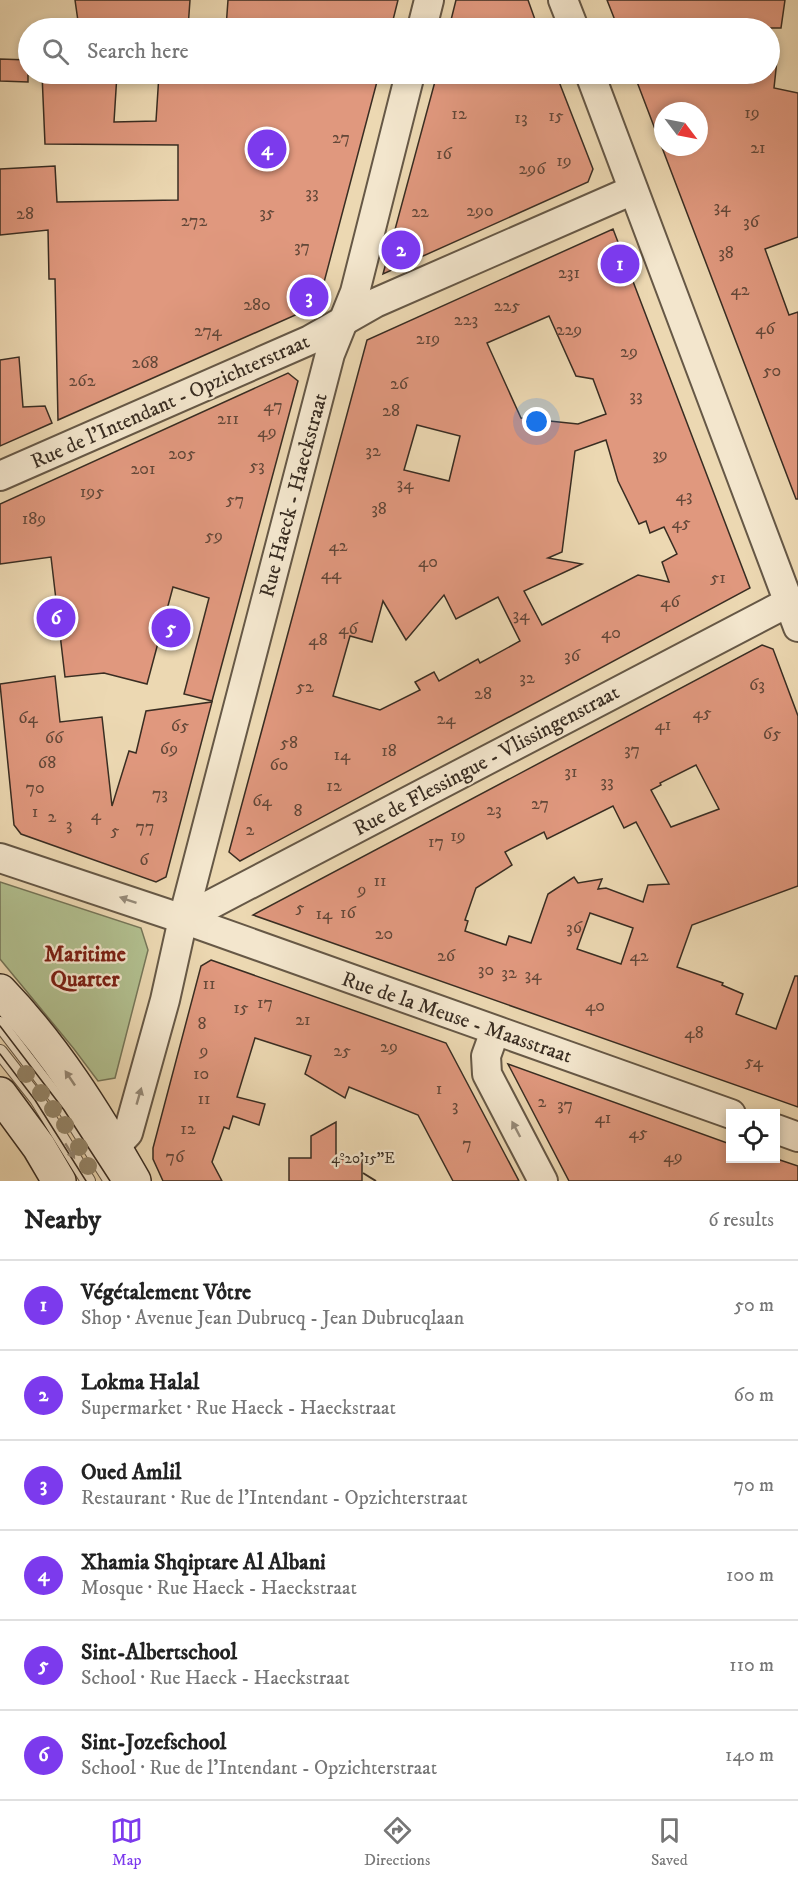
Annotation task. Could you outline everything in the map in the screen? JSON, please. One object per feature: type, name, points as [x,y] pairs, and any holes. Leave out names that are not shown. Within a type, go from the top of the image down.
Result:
[{"type":"main road","points":[[0,992],[51,1050],[115,1147],[134,1181]]},
{"type":"main road","points":[[0,1094],[39,1147],[59,1181]]},
{"type":"street","points":[[424,18],[429,0]]},
{"type":"street","points":[[563,0],[570,18]]},
{"type":"street","name":"Rue Haeck - Haeckstraat","points":[[115,1147],[128,1133],[165,1000],[183,919],[330,354],[355,292],[407,84]]},
{"type":"street","points":[[594,84],[794,615]]},
{"type":"street","name":"Rue de l'Intendant - Opzichterstraat","points":[[0,476],[310,340],[375,303],[633,190]]},
{"type":"street","name":"Rue de Flessingue - Vlissingenstraat","points":[[183,919],[794,615]]},
{"type":"street","name":"Rue de la Meuse - Maasstraat","points":[[0,858],[183,919],[726,1111]]},
{"type":"street","points":[[495,1031],[486,1056],[487,1074],[543,1181]]},
{"type":"street","points":[[780,1130],[798,1137]]},
{"type":"lane","points":[[0,1024],[65,1109],[111,1181]]},
{"type":"lane","points":[[0,1052],[37,1100],[88,1181]]},
{"type":"green space","points":[[0,882],[141,928],[148,950],[115,1078],[98,1081],[0,959]]},
{"type":"building","points":[[75,0],[190,0],[189,18],[78,18]]},
{"type":"building","points":[[228,0],[398,0],[394,18],[227,18]]},
{"type":"building","points":[[456,0],[528,0],[534,18],[452,18]]},
{"type":"building","points":[[607,0],[785,0],[781,28],[780,18],[614,18]]},
{"type":"building","points":[[0,59],[18,60],[18,82],[0,81]]},
{"type":"building","points":[[42,84],[116,84],[114,122],[156,121],[158,84],[376,84],[318,305],[58,420],[55,279],[49,279],[48,230],[0,235],[0,169],[55,166],[57,202],[178,200],[178,145],[45,144]]},
{"type":"building","points":[[434,84],[560,84],[593,169],[588,182],[383,274]]},
{"type":"building","points":[[638,84],[774,84],[774,88],[798,93],[798,237],[765,249],[789,315],[798,312],[798,499],[796,499],[665,156],[708,156],[708,102],[654,102],[654,126]]},
{"type":"building","points":[[613,229],[750,588],[240,861],[229,852],[367,340]],"holes":[[[549,316],[576,376],[593,379],[606,414],[578,424],[521,418],[487,343]],[[417,425],[460,436],[449,481],[404,470]],[[606,440],[618,481],[639,524],[646,521],[650,533],[664,527],[677,554],[662,562],[669,582],[638,575],[542,625],[524,591],[582,564],[548,558],[562,552],[575,451]],[[444,595],[456,619],[498,597],[520,641],[480,663],[478,659],[439,681],[434,672],[415,682],[420,690],[380,710],[333,696],[350,636],[372,642],[383,601],[406,640]]]},
{"type":"building","points":[[19,357],[23,407],[45,406],[52,423],[0,446],[0,360]]},
{"type":"building","points":[[288,373],[298,381],[212,701],[184,694],[209,598],[173,587],[147,684],[104,673],[65,677],[51,557],[0,564],[0,504]]},
{"type":"building","points":[[762,645],[773,649],[798,716],[798,886],[692,925],[677,967],[723,983],[722,985],[743,994],[736,1014],[776,1029],[795,976],[798,976],[798,1107],[253,915]],"holes":[[[696,765],[719,809],[671,827],[651,790]],[[613,806],[624,828],[636,822],[669,884],[648,885],[643,902],[606,888],[598,889],[602,879],[578,883],[574,877],[548,894],[531,943],[509,936],[506,945],[465,931],[468,921],[465,920],[476,888],[512,865],[505,852],[544,832],[547,839]],[[590,913],[633,928],[621,964],[577,949]]]},
{"type":"building","points":[[55,676],[60,722],[102,717],[112,806],[129,751],[136,753],[146,711],[212,702],[166,877],[156,882],[21,834],[14,825],[0,684]]},
{"type":"building","points":[[211,960],[446,1043],[519,1181],[453,1181],[418,1115],[349,1087],[345,1098],[305,1074],[311,1056],[255,1038],[237,1097],[265,1104],[259,1125],[233,1116],[229,1129],[224,1127],[212,1162],[222,1181],[163,1181],[153,1159],[153,1148],[201,966]]},
{"type":"building","points":[[508,1064],[726,1143],[726,1163],[780,1163],[780,1160],[798,1166],[798,1181],[569,1181]]},
{"type":"building","points":[[336,1122],[336,1159],[362,1159],[362,1181],[289,1181],[289,1158],[311,1158],[311,1136]]},
{"type":"tram line","points":[[0,1026],[64,1110],[110,1181]]},
{"type":"tram line","points":[[0,1054],[35,1100],[86,1181]]},
{"type":"place","name":"Xhamia Shqiptare Al Albani","points":[[267,149]]},
{"type":"place","name":"Lokma Halal","points":[[401,250]]},
{"type":"place","name":"Végétalement Vôtre","points":[[620,264]]},
{"type":"place","name":"Oued Amlil","points":[[309,297]]},
{"type":"place","name":"Sint-Jozefschool","points":[[56,618]]},
{"type":"place","name":"Sint-Albertschool","points":[[171,628]]},
{"type":"district","name":"Maritime Quarter","points":[[85,966]]}]
